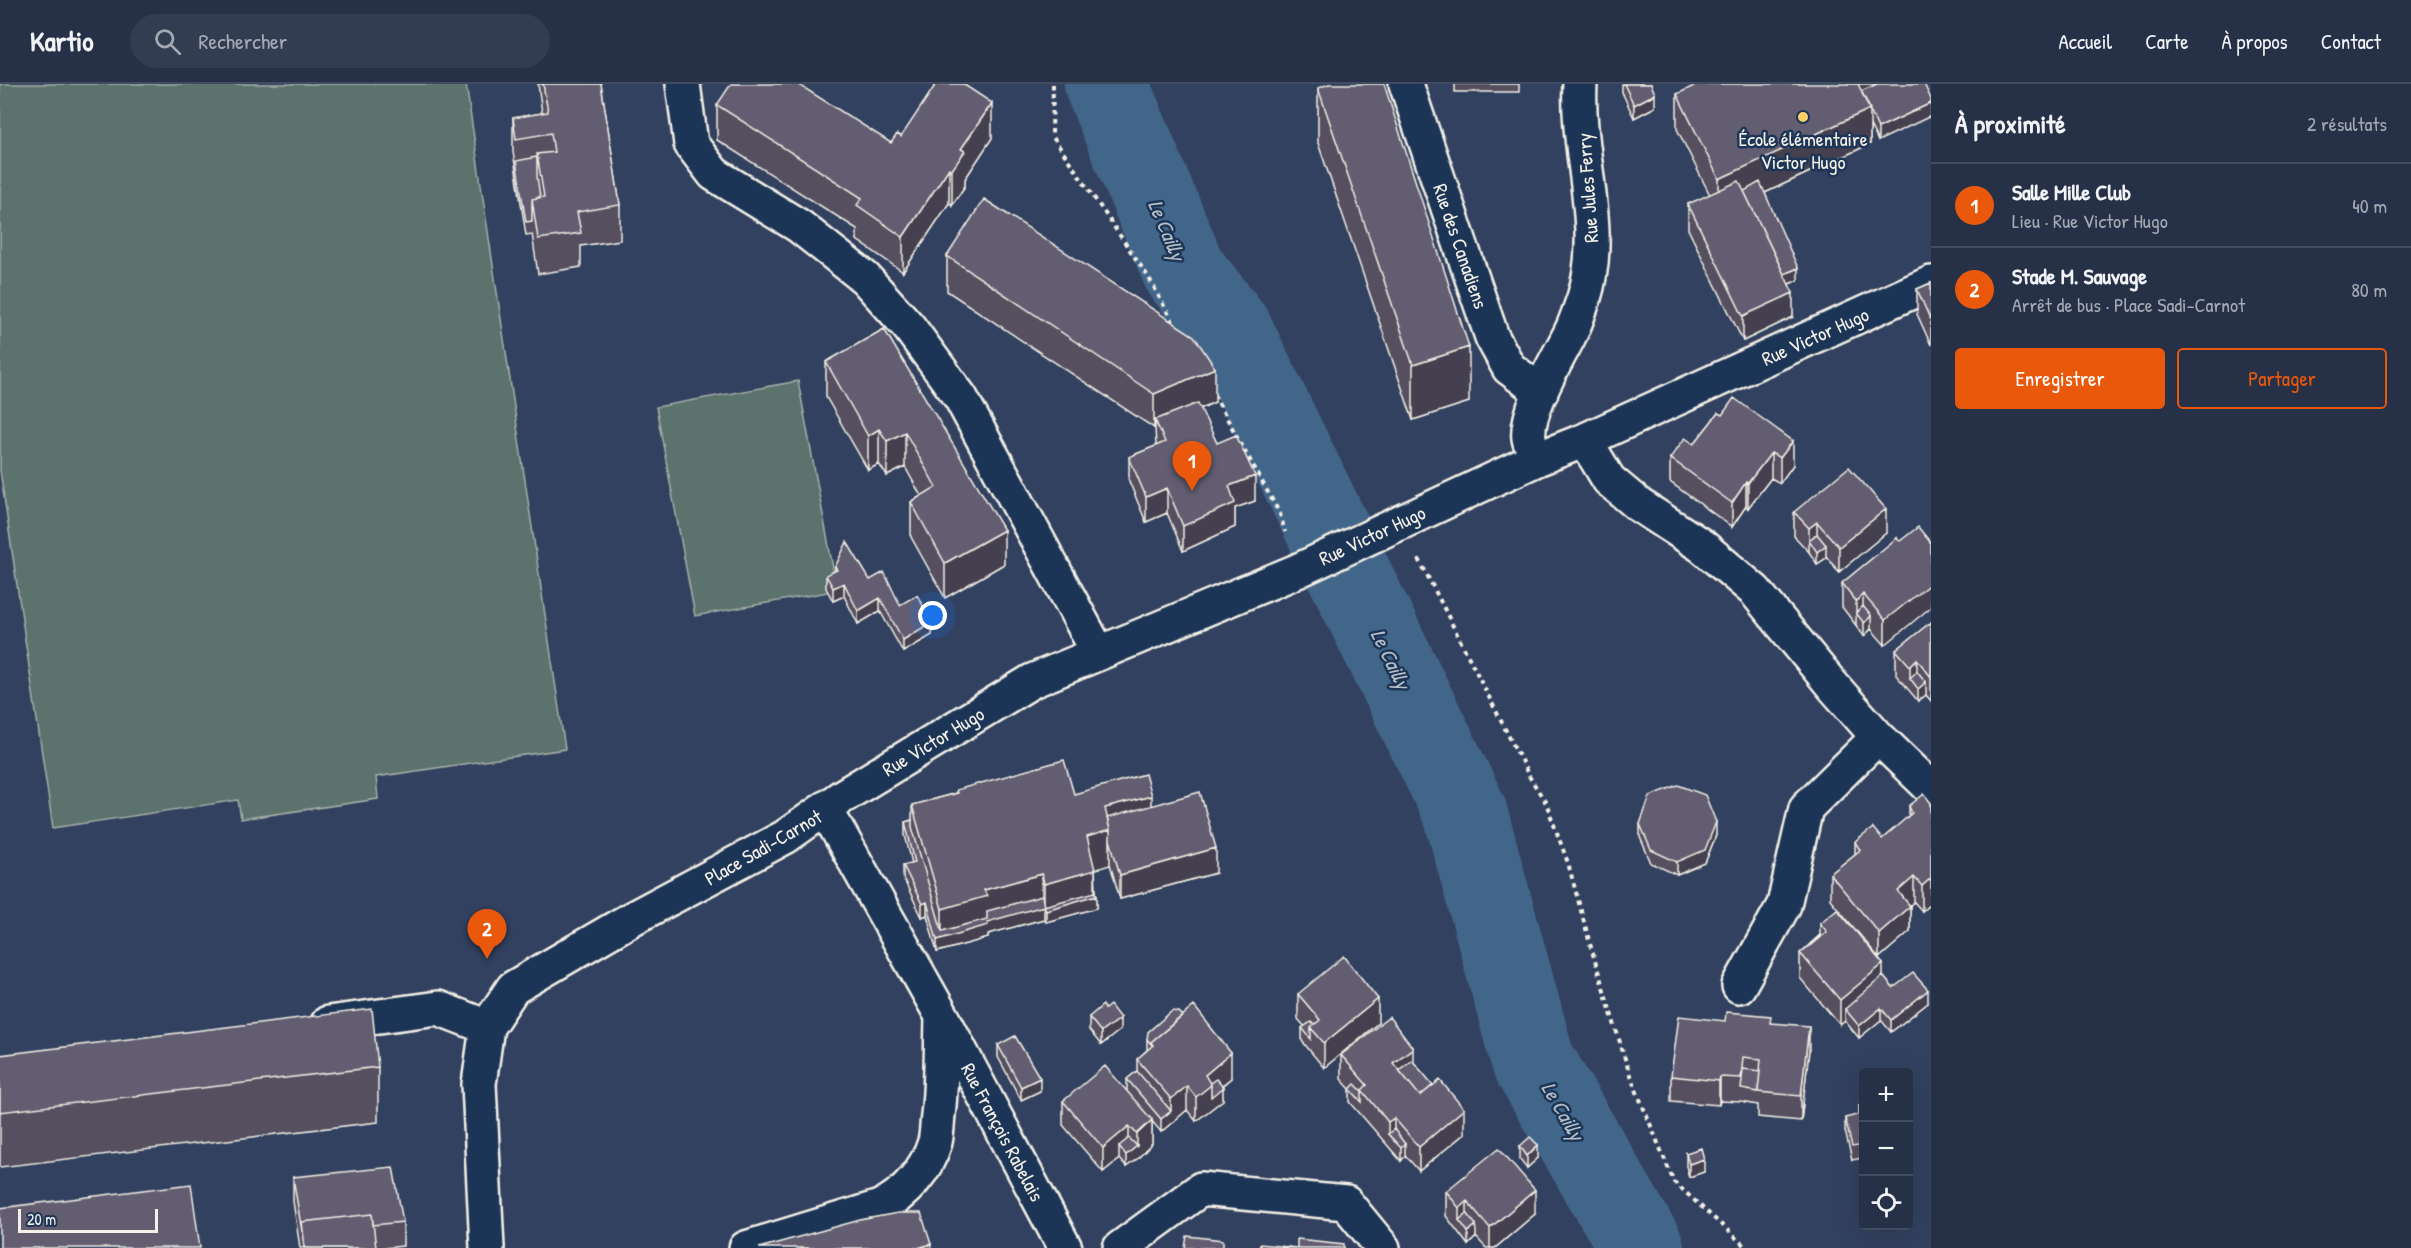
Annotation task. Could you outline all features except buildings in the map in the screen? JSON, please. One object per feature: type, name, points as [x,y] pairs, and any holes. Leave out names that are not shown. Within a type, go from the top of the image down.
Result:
[{"type":"street","points":[[683,84],[691,144],[714,174],[799,226],[865,278],[909,327],[961,398],[1098,652]]},
{"type":"street","name":"Rue des Canadiens","points":[[1406,84],[1492,337],[1509,368],[1541,392]]},
{"type":"street","name":"Rue Jules Ferry","points":[[1538,459],[1529,438],[1532,417],[1541,392],[1573,329],[1585,296],[1590,266],[1593,231],[1580,84]]},
{"type":"street","name":"Rue Victor Hugo","points":[[825,808],[1032,681],[1298,571],[1388,527],[1538,459],[1585,441],[1931,283]]},
{"type":"street","points":[[1585,441],[1609,480],[1639,505],[1702,546],[1755,591],[1878,737],[1931,788]]},
{"type":"street","points":[[1740,986],[1784,905],[1806,808],[1878,737]]},
{"type":"street","name":"Place Sadi-Carnot","points":[[487,1248],[479,1084],[487,1027],[513,988],[633,918],[785,837],[825,808],[942,1016]]},
{"type":"street","points":[[296,1027],[438,1008],[487,1027]]},
{"type":"street","points":[[746,1248],[880,1207],[908,1187],[926,1164],[935,1141],[940,1099],[942,1016]]},
{"type":"street","name":"Rue François Rabelais","points":[[942,1016],[1065,1248]]},
{"type":"street","points":[[1120,1248],[1201,1189],[1346,1203],[1383,1248]]},
{"type":"path","points":[[1053,84],[1052,136],[1149,278],[1177,329]]},
{"type":"path","points":[[1211,391],[1280,514]]},
{"type":"path","points":[[1420,562],[1529,776],[1546,803],[1568,863],[1630,1075],[1674,1182],[1746,1248]]},
{"type":"green space","points":[[0,84],[466,84],[565,749],[376,777],[378,799],[241,819],[238,800],[53,828],[0,470]]},
{"type":"green space","points":[[798,381],[835,579],[839,590],[695,616],[656,407]]},
{"type":"waterway","name":"Le Cailly","points":[[1106,84],[1184,271],[1231,331],[1465,812],[1533,1061],[1642,1248]]},
{"type":"place","name":"École élémentaire Victor Hugo","points":[[1803,117]]},
{"type":"place","name":"Salle Mille Club","points":[[1192,491]]},
{"type":"place","name":"Stade M. Sauvage","points":[[487,959]]}]
